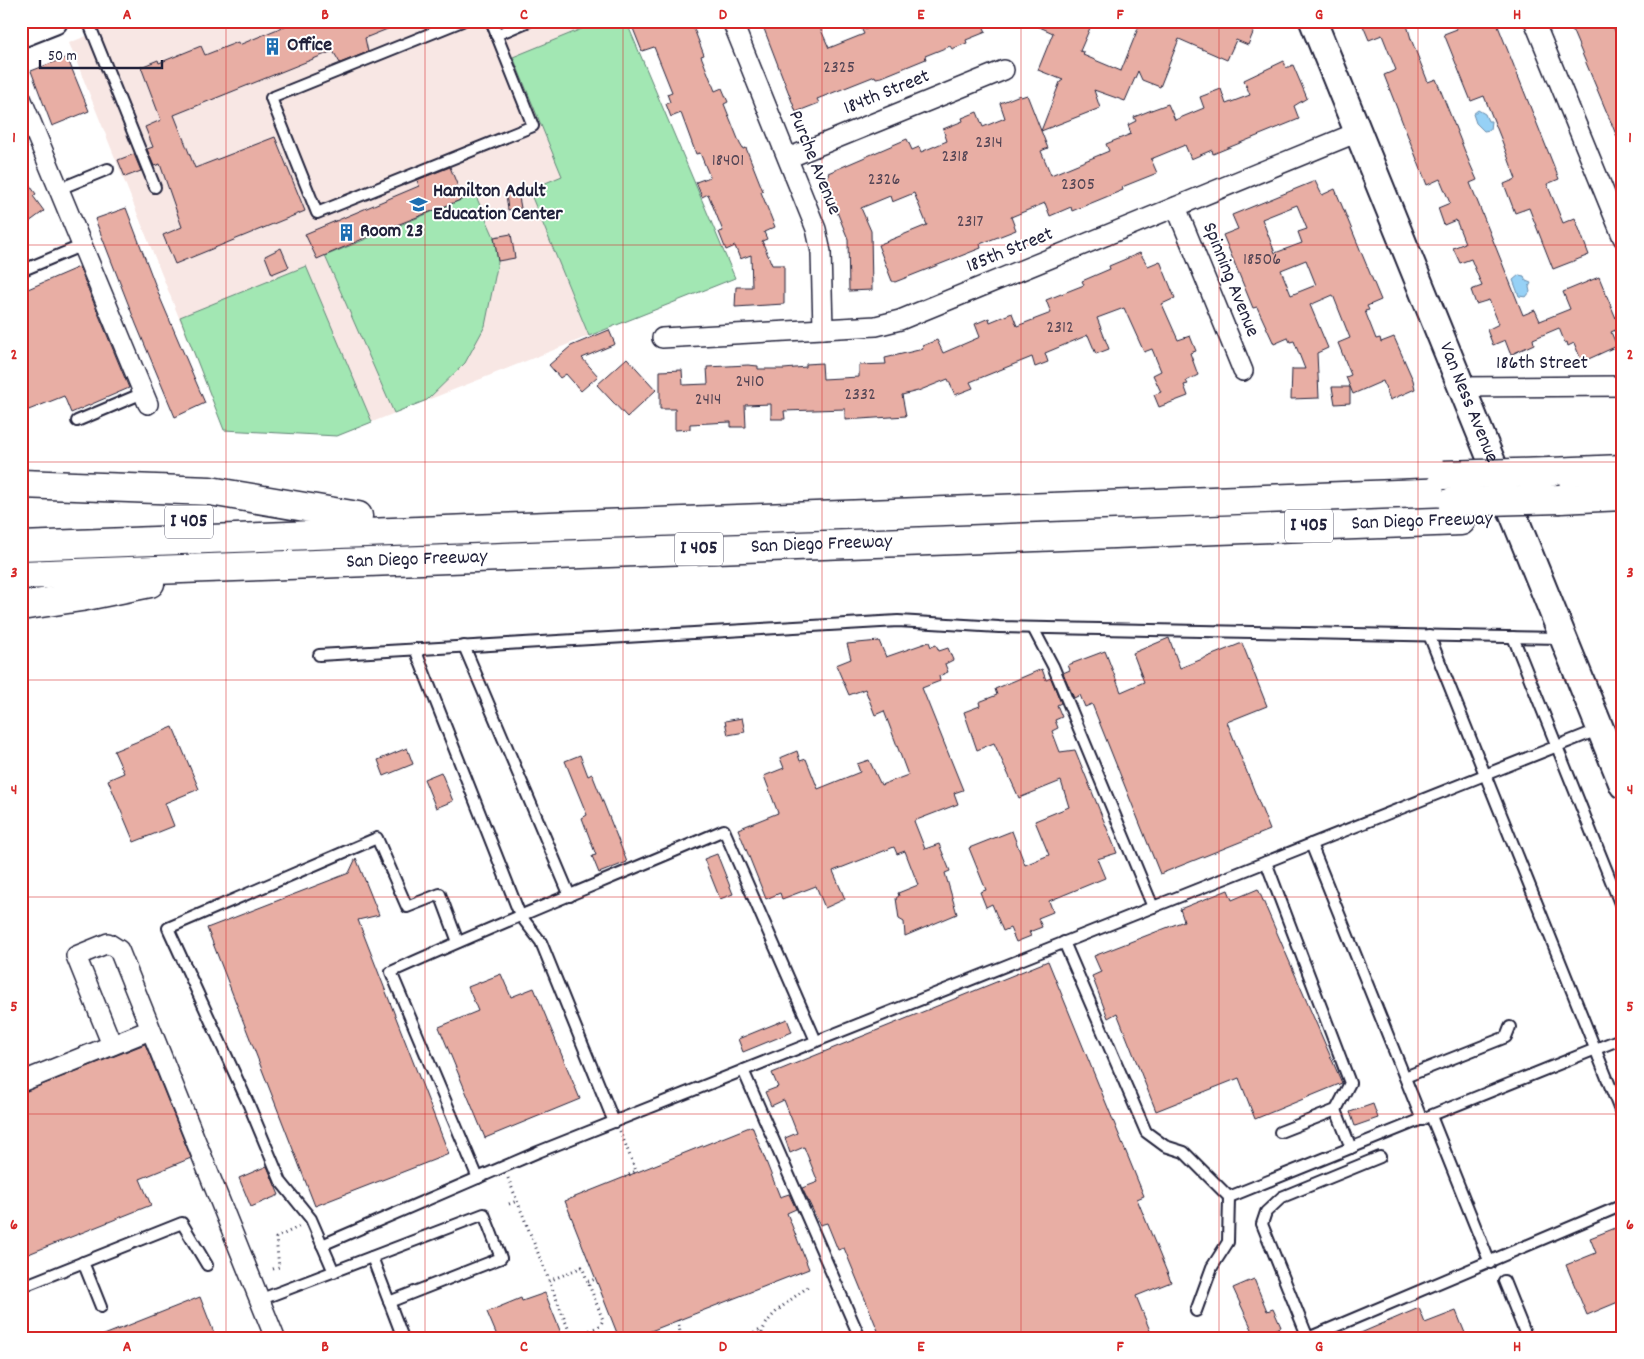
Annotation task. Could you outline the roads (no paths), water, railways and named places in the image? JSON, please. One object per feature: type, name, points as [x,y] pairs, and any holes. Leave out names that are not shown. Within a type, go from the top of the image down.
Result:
[{"type":"highway","name":"San Diego Freeway","points":[[21,576],[240,566],[1158,532],[1452,497],[1558,494],[1589,471],[1623,468]]},
{"type":"highway","points":[[21,484],[210,491],[358,516]]},
{"type":"highway","name":"San Diego Freeway","points":[[21,528],[358,516],[1558,494],[1623,515]]},
{"type":"highway","points":[[1558,494],[1623,496]]},
{"type":"highway","points":[[21,546],[1452,497]]},
{"type":"highway","points":[[21,606],[81,597],[240,566]]},
{"type":"main road","points":[[21,34],[54,21]]},
{"type":"main road","name":"Van Ness Avenue","points":[[1313,21],[1623,785]]},
{"type":"street","name":"Purche Avenue","points":[[732,21],[816,229],[821,252],[823,329]]},
{"type":"street","points":[[1534,21],[1623,238]]},
{"type":"street","name":"184th Street","points":[[788,158],[1004,70]]},
{"type":"street","points":[[21,98],[146,398]]},
{"type":"street","name":"185th Street","points":[[662,338],[876,326],[900,320],[1358,132]]},
{"type":"street","name":"Spinning Avenue","points":[[1176,207],[1243,371]]},
{"type":"street","name":"186th Street","points":[[1461,387],[1623,386]]},
{"type":"street","points":[[112,1045],[76,956],[108,943],[119,950],[275,1338]]},
{"type":"street","points":[[21,1082],[150,1030]]},
{"type":"lane","points":[[88,21],[155,187]]},
{"type":"lane","points":[[462,21],[271,98],[317,212],[533,126],[491,21]]},
{"type":"lane","points":[[496,35],[529,21]]},
{"type":"lane","points":[[59,189],[108,169]]},
{"type":"lane","points":[[21,271],[83,245]]},
{"type":"lane","points":[[76,420],[146,398]]},
{"type":"lane","points":[[319,655],[898,621],[1034,628],[1563,638]]},
{"type":"lane","points":[[1034,628],[1053,666],[1153,907]]},
{"type":"lane","points":[[1430,635],[1623,1118]]},
{"type":"lane","points":[[1513,637],[1623,911]]},
{"type":"lane","points":[[464,646],[570,896]]},
{"type":"lane","points":[[415,649],[520,915],[541,942],[615,1122]]},
{"type":"lane","points":[[322,1245],[478,1178],[743,1070],[1600,729]]},
{"type":"lane","points":[[478,1178],[391,972],[520,915],[570,896],[724,830],[816,1041]]},
{"type":"lane","points":[[334,1272],[312,1221],[281,1182],[249,1105],[168,928],[377,838],[408,907],[440,894],[458,942]]},
{"type":"lane","points":[[1311,844],[1405,1077],[1427,1118],[1490,1263]]},
{"type":"lane","points":[[1266,862],[1350,1083],[1336,1110],[1280,1132]]},
{"type":"lane","points":[[1064,942],[1146,1132],[1165,1146],[1184,1152],[1229,1197],[1228,1242],[1212,1268],[1196,1311]]},
{"type":"lane","points":[[1405,1077],[1506,1037],[1510,1027]]},
{"type":"lane","points":[[1229,1197],[1623,1038]]},
{"type":"lane","points":[[743,1070],[860,1338]]},
{"type":"lane","points":[[1336,1110],[1351,1148]]},
{"type":"lane","points":[[1380,1157],[1282,1197],[1266,1212],[1262,1224],[1308,1338],[1623,1206]]},
{"type":"lane","points":[[259,1300],[484,1214],[501,1258],[389,1302]]},
{"type":"lane","points":[[21,1288],[182,1223],[207,1265]]},
{"type":"lane","points":[[372,1257],[403,1338]]},
{"type":"lane","points":[[83,1262],[101,1307]]},
{"type":"lane","points":[[1504,1281],[1527,1338]]},
{"type":"water","points":[[1478,110],[1485,114],[1488,121],[1491,121],[1490,130],[1484,131],[1476,123],[1473,114]]},
{"type":"water","points":[[1519,275],[1524,276],[1526,281],[1531,283],[1529,287],[1530,292],[1526,297],[1519,296],[1513,280]]},
{"type":"place","name":"Office","points":[[273,46]]},
{"type":"place","name":"Hamilton Adult Education Center","points":[[419,204]]},
{"type":"place","name":"Room 23","points":[[346,232]]}]
